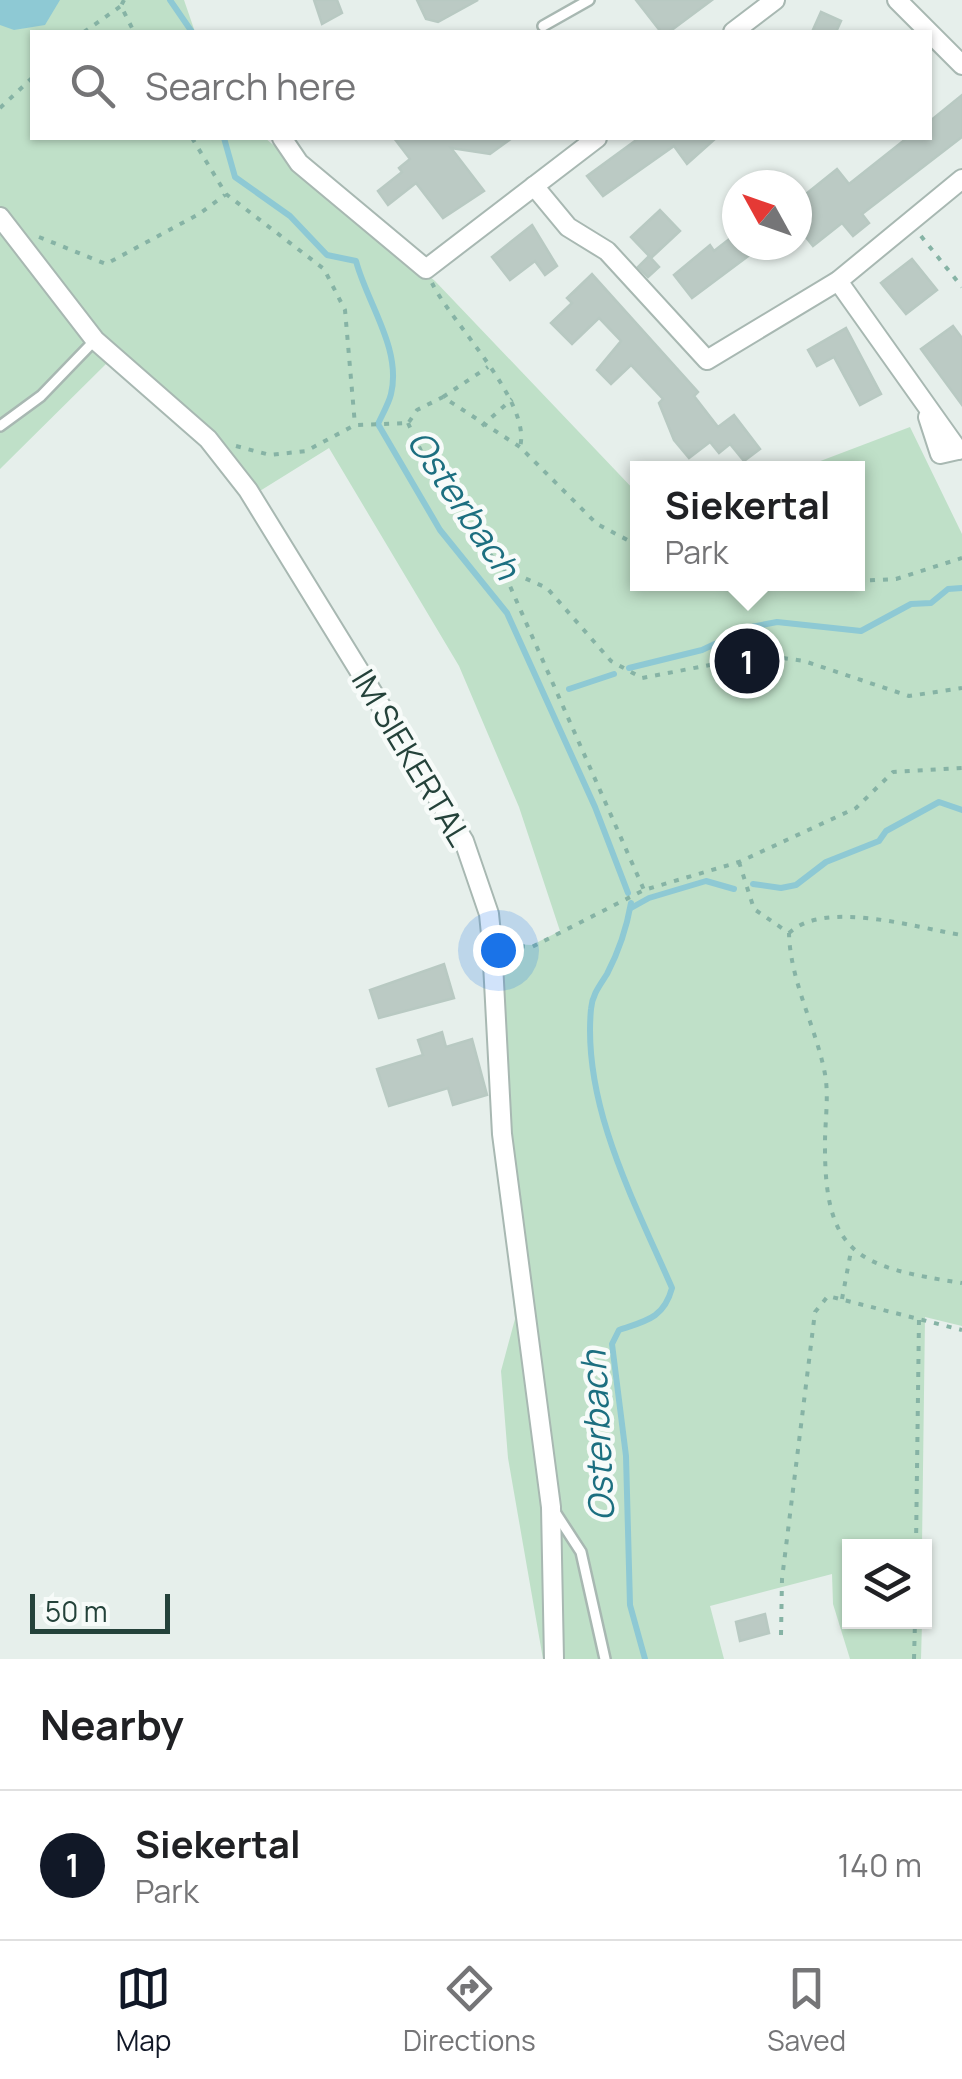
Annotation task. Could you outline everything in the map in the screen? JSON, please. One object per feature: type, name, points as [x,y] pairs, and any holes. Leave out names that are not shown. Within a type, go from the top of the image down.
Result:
[{"type":"street","points":[[736,30],[775,0]]},
{"type":"street","points":[[897,0],[927,30]]},
{"type":"street","points":[[932,34],[962,64]]},
{"type":"street","points":[[283,140],[299,163],[426,270],[594,140]]},
{"type":"street","points":[[534,186],[568,227],[607,251],[707,360],[838,281],[962,179]]},
{"type":"street","name":"IM SIEKERTAL","points":[[0,217],[95,340],[208,439],[248,490],[464,841],[489,914],[502,1134],[551,1507],[554,1659]]},
{"type":"street","points":[[838,281],[960,450]]},
{"type":"lane","points":[[543,26],[589,0]]},
{"type":"lane","points":[[0,426],[41,396],[95,340]]},
{"type":"lane","points":[[551,1507],[581,1552],[604,1659]]},
{"type":"path","points":[[87,30],[124,0]]},
{"type":"path","points":[[120,6],[133,30]]},
{"type":"path","points":[[0,108],[30,80]]},
{"type":"path","points":[[193,140],[226,194],[324,269],[345,310],[354,426]]},
{"type":"path","points":[[27,230],[106,264],[200,214],[226,194]]},
{"type":"path","points":[[910,223],[962,287]]},
{"type":"path","points":[[426,270],[443,305],[512,400],[520,446]]},
{"type":"path","points":[[408,423],[417,410],[488,367]]},
{"type":"path","points":[[443,397],[482,426],[520,446],[597,524],[630,541]]},
{"type":"path","points":[[482,426],[512,400]]},
{"type":"path","points":[[208,439],[270,455],[306,451],[354,426],[408,423]]},
{"type":"path","points":[[408,423],[445,502],[502,568],[644,890]]},
{"type":"path","points":[[865,581],[896,579],[962,558]]},
{"type":"path","points":[[502,568],[547,588],[600,651],[632,676],[656,677],[762,655],[804,661],[909,696],[962,688]]},
{"type":"path","points":[[492,944],[532,947],[644,890],[739,862],[856,808],[893,772],[962,768]]},
{"type":"path","points":[[739,862],[754,909],[789,933],[826,1076],[825,1174],[832,1216],[851,1252],[893,1272],[962,1283]]},
{"type":"path","points":[[789,933],[810,918],[833,915],[962,935]]},
{"type":"path","points":[[842,1299],[851,1252]]},
{"type":"path","points":[[781,1636],[782,1579],[815,1312],[828,1296],[962,1330]]},
{"type":"path","points":[[916,1539],[919,1319]]},
{"type":"path","points":[[914,1659],[915,1629]]},
{"type":"green space","points":[[0,0],[184,0],[194,30],[30,30],[30,140],[267,140],[435,281],[630,486],[630,591],[865,591],[865,461],[820,461],[910,427],[962,534],[962,1326],[925,1317],[922,1539],[842,1539],[842,1629],[922,1629],[921,1659],[850,1659],[833,1604],[832,1574],[710,1606],[724,1659],[543,1659],[508,1458],[501,1371],[515,1319],[497,1135],[486,943],[532,945],[560,931],[519,807],[459,666],[329,448],[255,494],[187,420],[106,364],[0,469]]},
{"type":"water","points":[[0,0],[60,0],[45,25],[14,30],[0,25]]},
{"type":"building","points":[[314,0],[337,0],[342,13],[322,24]]},
{"type":"building","points":[[417,0],[478,0],[438,22],[426,19]]},
{"type":"building","points":[[636,0],[712,0],[672,30],[659,30]]},
{"type":"building","points":[[821,12],[841,21],[837,30],[813,30]]},
{"type":"building","points":[[962,95],[962,137],[862,214],[869,223],[853,236],[842,223],[813,246],[812,189],[837,169],[849,184],[904,140],[932,140],[932,119]]},
{"type":"building","points":[[396,140],[509,140],[490,154],[451,148],[484,191],[443,218],[416,183],[388,205],[378,191],[402,172],[399,168],[410,159]]},
{"type":"building","points":[[636,140],[714,140],[687,164],[674,146],[603,196],[587,176]]},
{"type":"building","points":[[660,210],[680,231],[651,258],[631,237]]},
{"type":"building","points":[[532,225],[557,266],[545,275],[535,261],[510,280],[492,257]]},
{"type":"building","points":[[710,245],[714,251],[722,245],[722,260],[743,260],[692,298],[674,275]]},
{"type":"building","points":[[649,256],[659,267],[648,277],[638,267]]},
{"type":"building","points":[[912,259],[937,290],[906,314],[881,283]]},
{"type":"building","points":[[592,274],[698,392],[694,396],[718,427],[734,415],[760,449],[744,461],[730,444],[719,453],[710,442],[689,458],[674,440],[659,403],[663,399],[631,365],[611,384],[597,370],[621,341],[599,318],[572,344],[551,323],[572,303],[567,298]]},
{"type":"building","points":[[953,326],[962,338],[962,405],[921,349]]},
{"type":"building","points":[[846,328],[881,394],[860,405],[834,357],[817,366],[808,350]]},
{"type":"building","points":[[444,964],[454,998],[379,1018],[370,990]]},
{"type":"building","points":[[442,1032],[446,1047],[472,1039],[487,1095],[453,1105],[448,1088],[389,1106],[377,1069],[423,1055],[418,1040]]},
{"type":"building","points":[[765,1614],[769,1633],[740,1641],[736,1622]]},
{"type":"waterway","name":"Osterbach","points":[[170,0],[191,30]]},
{"type":"waterway","name":"Osterbach","points":[[225,140],[235,177],[290,216],[327,255],[356,261],[392,360],[391,394],[378,424],[440,530],[507,613],[595,807],[628,893]]},
{"type":"waterway","points":[[629,668],[702,650],[751,627],[777,622],[861,631],[911,604],[931,603],[948,589],[962,588]]},
{"type":"waterway","points":[[569,689],[614,674]]},
{"type":"waterway","points":[[753,884],[781,888],[796,885],[826,862],[879,841],[886,831],[939,802],[962,810]]},
{"type":"waterway","points":[[631,908],[649,898],[706,881],[734,889]]},
{"type":"waterway","name":"Osterbach","points":[[631,903],[619,947],[593,999],[590,1045],[614,1153],[672,1288],[659,1312],[619,1330],[612,1344],[626,1456],[630,1605],[645,1659]]},
{"type":"place","name":"Siekertal","points":[[747,661]]}]
